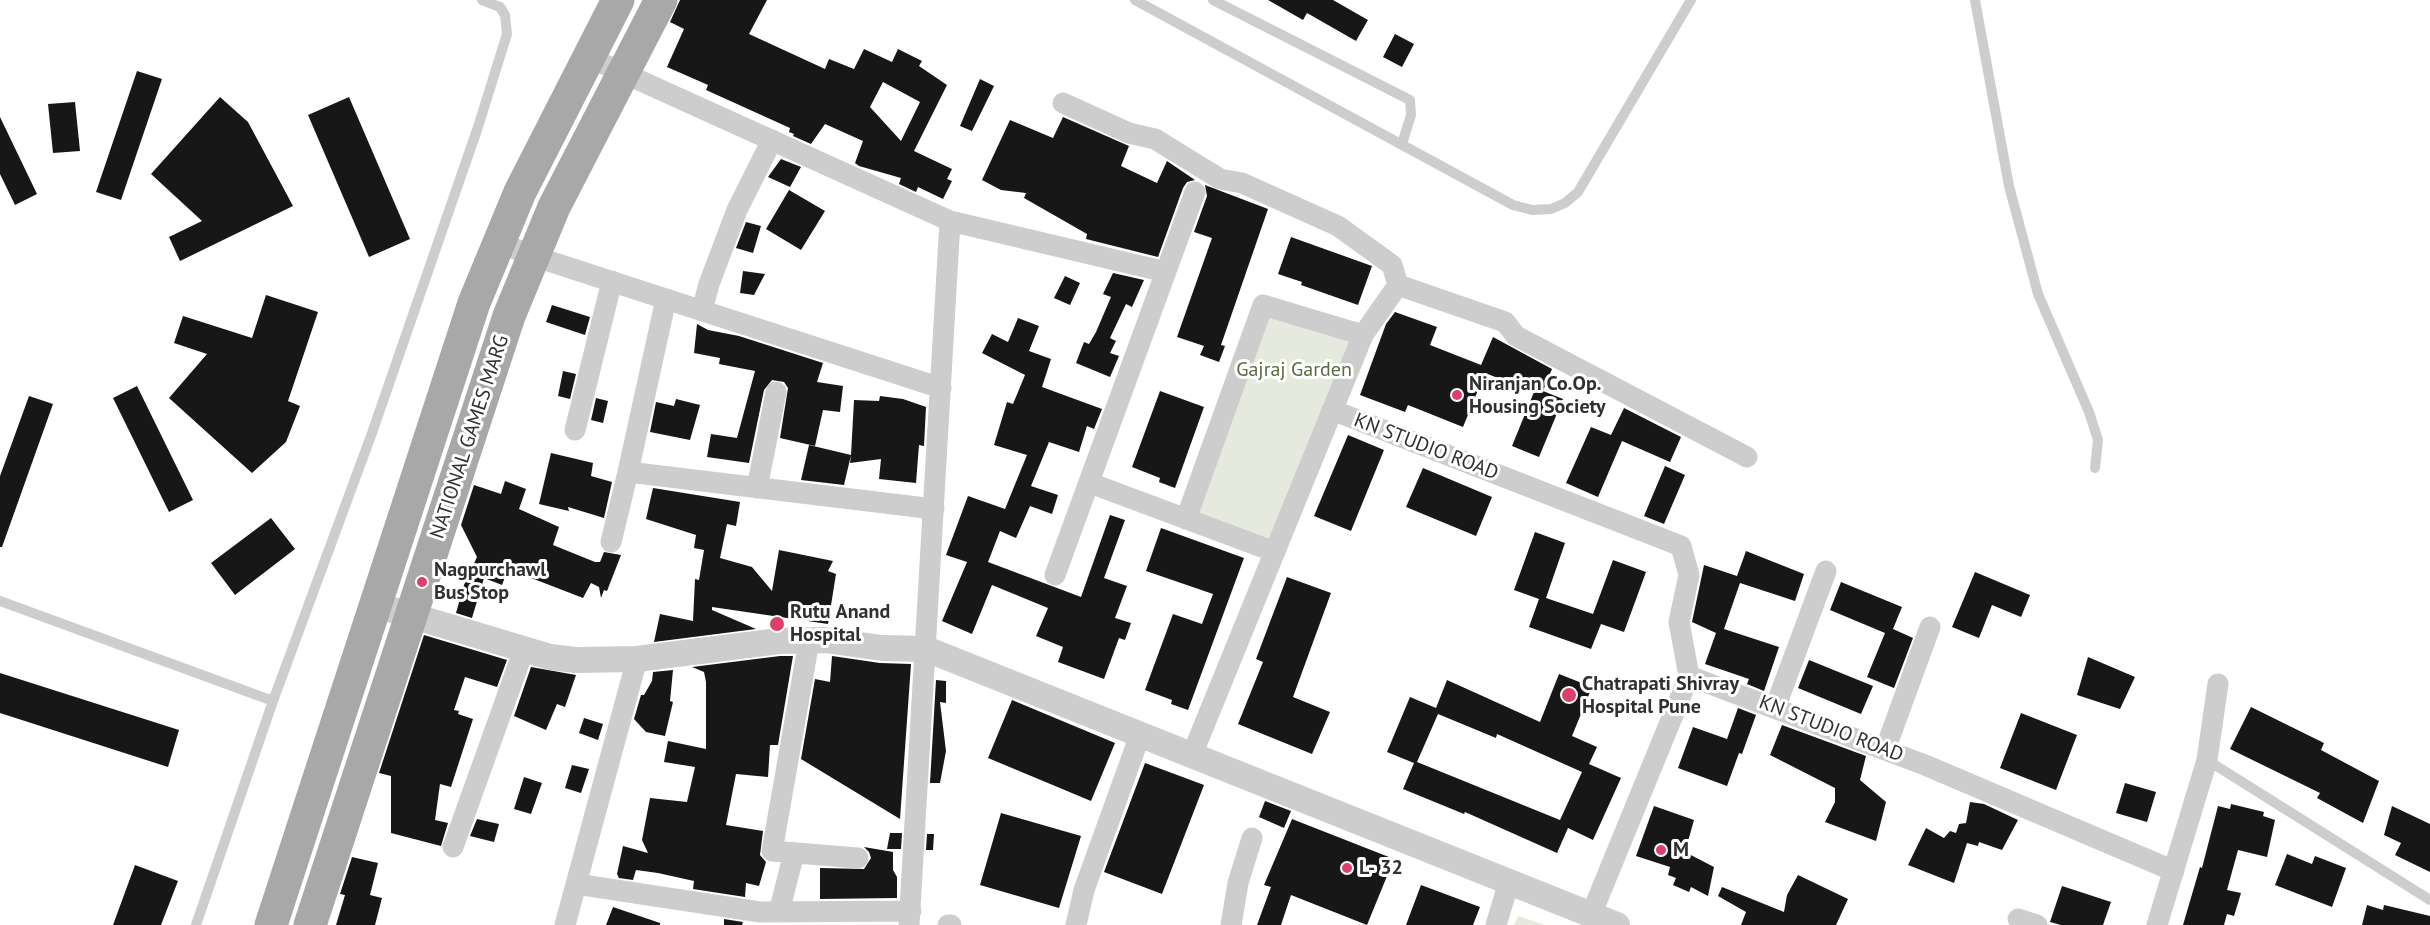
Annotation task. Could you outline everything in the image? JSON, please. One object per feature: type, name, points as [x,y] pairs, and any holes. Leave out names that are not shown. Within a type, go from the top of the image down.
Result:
[{"type":"main road","name":"NATIONAL GAMES MARG","points":[[271,925],[474,303],[520,192],[618,0]]},
{"type":"main road","name":"NATIONAL GAMES MARG","points":[[310,925],[509,316],[554,207],[661,0]]},
{"type":"street","points":[[588,57],[950,221],[1166,272]]},
{"type":"street","points":[[1063,103],[1129,133],[1155,140],[1220,179],[1242,183],[1338,226],[1392,265],[1398,285]]},
{"type":"street","points":[[702,310],[709,284],[737,210],[772,140]]},
{"type":"street","points":[[1055,575],[1196,192]]},
{"type":"street","points":[[576,884],[760,912],[910,918],[950,221]]},
{"type":"street","points":[[498,242],[533,256],[941,388]]},
{"type":"street","points":[[575,430],[612,281]]},
{"type":"street","points":[[1192,755],[1363,335],[1398,285]]},
{"type":"street","points":[[1398,285],[1504,322],[1516,336],[1747,457]]},
{"type":"street","points":[[611,542],[666,298]]},
{"type":"street","points":[[1186,519],[1263,305],[1363,335]]},
{"type":"street","points":[[757,488],[776,392]]},
{"type":"street","name":"KN STUDIO ROAD","points":[[1332,410],[1681,546],[1689,575],[1679,622],[1689,676],[1885,750],[2174,871]]},
{"type":"street","points":[[628,472],[934,509]]},
{"type":"street","points":[[1090,483],[1275,552]]},
{"type":"street","points":[[1775,708],[1826,571]]},
{"type":"street","points":[[376,605],[524,650],[550,657],[576,660],[637,659],[779,641],[926,649],[1617,925]]},
{"type":"street","points":[[1885,750],[1930,627]]},
{"type":"street","points":[[809,641],[772,851],[858,858]]},
{"type":"street","points":[[453,847],[524,650]]},
{"type":"street","points":[[565,925],[637,659]]},
{"type":"street","points":[[1592,915],[1689,676]]},
{"type":"street","points":[[2157,925],[2207,760],[2218,684]]},
{"type":"street","points":[[1076,925],[1084,890],[1140,735]]},
{"type":"street","points":[[1231,925],[1238,883],[1252,838]]},
{"type":"street","points":[[779,912],[794,853]]},
{"type":"street","points":[[1496,925],[1509,882]]},
{"type":"lane","points":[[196,925],[273,701],[372,433],[478,127],[507,34],[505,15],[500,7],[482,0]]},
{"type":"lane","points":[[1213,0],[1410,100],[1411,115],[1402,144]]},
{"type":"lane","points":[[1142,2],[1513,205],[1532,210],[1551,209],[1565,203],[1578,192],[1691,0]]},
{"type":"lane","points":[[1975,0],[2009,186],[2038,294],[2090,412],[2098,440],[2095,468]]},
{"type":"lane","points":[[0,601],[273,701]]},
{"type":"lane","points":[[2207,760],[2430,900]]},
{"type":"green space","name":"Gajraj Garden","points":[[1263,305],[1363,335],[1275,552],[1186,519]]},
{"type":"green space","points":[[1518,916],[1545,925],[1514,925]]},
{"type":"building","points":[[680,0],[767,0],[749,34],[825,69],[829,59],[854,69],[864,49],[892,62],[898,49],[922,61],[919,66],[947,85],[914,151],[952,169],[947,179],[952,181],[943,199],[918,187],[916,192],[899,184],[901,178],[859,166],[855,163],[863,141],[825,124],[811,144],[793,136],[794,134],[789,132],[790,128],[706,90],[708,85],[667,67],[684,29],[670,22]],"holes":[[[883,82],[920,102],[901,141],[870,107]]]},
{"type":"building","points":[[1268,0],[1333,0],[1368,20],[1356,41],[1307,13],[1303,20]]},
{"type":"building","points":[[1395,34],[1414,44],[1402,67],[1383,57]]},
{"type":"building","points":[[137,71],[162,79],[121,200],[96,192]]},
{"type":"building","points":[[980,79],[994,86],[972,131],[960,126]]},
{"type":"building","points":[[220,97],[248,122],[293,206],[180,261],[169,237],[202,221],[151,174]]},
{"type":"building","points":[[349,97],[410,239],[369,257],[308,115]]},
{"type":"building","points":[[75,102],[80,151],[53,153],[48,104]]},
{"type":"building","points":[[0,117],[37,194],[15,205],[0,174]]},
{"type":"building","points":[[1063,117],[1129,146],[1121,166],[1157,183],[1167,161],[1195,180],[1187,182],[1183,188],[1158,257],[1086,239],[1087,234],[1024,198],[1026,193],[1001,190],[982,180],[1010,120],[1053,138]]},
{"type":"building","points":[[781,159],[801,167],[790,187],[768,177]]},
{"type":"building","points":[[1205,185],[1268,209],[1221,345],[1225,346],[1219,362],[1200,355],[1204,346],[1177,337],[1212,238],[1194,232],[1207,196]]},
{"type":"building","points":[[789,190],[825,211],[801,250],[766,229]]},
{"type":"building","points":[[746,222],[761,226],[753,253],[736,248]]},
{"type":"building","points":[[1291,237],[1372,266],[1358,305],[1301,285],[1302,282],[1278,274]]},
{"type":"building","points":[[743,271],[765,274],[754,295],[740,293]]},
{"type":"building","points":[[1113,273],[1144,280],[1132,307],[1126,304],[1110,338],[1116,341],[1110,353],[1119,356],[1110,377],[1076,363],[1084,342],[1089,344],[1096,332],[1111,297],[1103,294]]},
{"type":"building","points":[[1065,276],[1080,283],[1070,305],[1054,298]]},
{"type":"building","points":[[266,295],[318,312],[288,401],[300,406],[286,442],[252,473],[169,398],[207,354],[174,343],[183,316],[252,338]]},
{"type":"building","points":[[552,305],[590,317],[585,335],[546,322]]},
{"type":"building","points":[[1395,312],[1437,327],[1430,345],[1481,365],[1493,337],[1552,369],[1543,391],[1563,399],[1539,457],[1512,446],[1534,392],[1485,373],[1463,427],[1408,405],[1405,412],[1360,395],[1386,324]]},
{"type":"building","points":[[1018,318],[1039,326],[1029,351],[1051,359],[1042,387],[1102,409],[1094,429],[1087,426],[1079,452],[1049,442],[1031,486],[1058,495],[1052,514],[1030,506],[1016,538],[1000,531],[988,562],[1081,597],[1110,515],[1125,520],[1104,578],[1127,586],[1115,618],[1131,623],[1125,640],[1119,638],[1104,679],[1058,662],[1063,647],[1036,636],[1048,608],[992,585],[972,634],[942,621],[967,562],[946,555],[968,496],[1005,509],[1027,455],[994,445],[1007,402],[1013,404],[1025,375],[982,353],[992,334],[1008,342]]},
{"type":"building","points":[[697,324],[708,330],[739,336],[823,363],[817,382],[843,386],[840,412],[823,410],[815,446],[780,438],[788,388],[784,382],[772,380],[764,390],[749,463],[707,457],[711,434],[737,438],[755,371],[719,364],[720,358],[694,353]]},
{"type":"building","points":[[563,371],[576,374],[570,399],[558,396]]},
{"type":"building","points":[[137,386],[193,500],[169,512],[113,398]]},
{"type":"building","points":[[1160,391],[1204,407],[1175,488],[1159,482],[1160,478],[1132,467]]},
{"type":"building","points":[[29,396],[53,404],[2,547],[0,547],[0,476]]},
{"type":"building","points":[[880,396],[903,399],[926,407],[924,446],[919,445],[916,483],[879,479],[881,459],[850,463],[854,400],[879,401]]},
{"type":"building","points":[[596,398],[608,401],[603,423],[591,420]]},
{"type":"building","points":[[676,399],[700,405],[690,440],[650,432],[656,402],[674,406]]},
{"type":"building","points":[[1624,408],[1681,437],[1670,462],[1622,441],[1598,497],[1566,483],[1591,427],[1611,435]]},
{"type":"building","points":[[1348,435],[1384,450],[1351,531],[1314,516]]},
{"type":"building","points":[[809,445],[851,455],[844,485],[801,480]]},
{"type":"building","points":[[551,453],[593,463],[591,476],[612,482],[604,518],[568,507],[569,511],[539,504]]},
{"type":"building","points":[[1665,466],[1685,475],[1664,524],[1644,516]]},
{"type":"building","points":[[1423,468],[1492,497],[1476,536],[1406,507]]},
{"type":"building","points":[[505,481],[526,489],[519,509],[559,527],[553,545],[595,562],[600,562],[604,552],[621,555],[607,591],[604,590],[601,598],[599,587],[591,583],[583,598],[508,569],[502,585],[484,578],[472,618],[456,613],[464,585],[477,557],[461,525],[474,485],[501,494]]},
{"type":"building","points":[[653,488],[740,502],[736,526],[727,524],[720,558],[752,567],[772,591],[779,550],[833,561],[828,571],[836,574],[828,624],[712,607],[712,610],[756,629],[654,642],[660,614],[693,621],[695,579],[699,580],[704,550],[694,548],[696,535],[646,519]]},
{"type":"building","points":[[271,518],[295,549],[235,595],[211,563]]},
{"type":"building","points":[[1161,528],[1244,558],[1188,710],[1171,704],[1172,700],[1145,690],[1173,614],[1202,624],[1213,594],[1146,571]]},
{"type":"building","points":[[1535,532],[1565,543],[1546,598],[1593,614],[1613,560],[1646,572],[1624,632],[1601,624],[1591,649],[1529,627],[1539,599],[1514,590]]},
{"type":"building","points":[[1746,551],[1804,574],[1795,601],[1740,583],[1724,629],[1779,647],[1764,691],[1747,684],[1749,679],[1705,664],[1716,633],[1692,622],[1704,565],[1737,576]]},
{"type":"building","points":[[1975,572],[2030,595],[2021,617],[1992,605],[1979,638],[1952,627]]},
{"type":"building","points":[[1287,577],[1331,593],[1293,697],[1330,712],[1312,754],[1238,724],[1263,662],[1256,659]]},
{"type":"building","points":[[1841,582],[1902,607],[1893,629],[1913,638],[1894,688],[1867,677],[1885,633],[1830,610]]},
{"type":"building","points":[[424,635],[507,660],[497,687],[465,677],[454,710],[459,711],[458,714],[473,719],[451,787],[440,784],[435,820],[448,823],[441,846],[391,833],[391,776],[379,773]]},
{"type":"building","points":[[793,656],[778,745],[770,745],[768,777],[736,774],[726,825],[763,831],[760,855],[766,862],[759,886],[746,883],[745,897],[693,889],[694,881],[658,873],[636,870],[633,880],[619,878],[617,874],[623,846],[648,853],[642,840],[650,798],[687,802],[695,767],[664,762],[668,741],[706,749],[706,682],[704,672],[692,667]]},
{"type":"building","points":[[832,656],[880,663],[911,664],[900,819],[801,759],[815,679],[830,682]]},
{"type":"building","points":[[2088,657],[2135,677],[2120,709],[2077,695]]},
{"type":"building","points":[[1809,660],[1873,686],[1861,714],[1798,688]]},
{"type":"building","points":[[531,667],[576,675],[565,707],[557,704],[546,730],[514,716]]},
{"type":"building","points":[[673,670],[670,701],[673,702],[665,736],[646,732],[634,719],[641,695],[644,695],[652,681],[653,672]]},
{"type":"building","points":[[0,673],[179,730],[168,767],[0,713]]},
{"type":"building","points":[[1559,674],[1592,687],[1572,736],[1597,747],[1589,764],[1621,778],[1593,840],[1568,828],[1557,853],[1465,812],[1464,814],[1403,789],[1414,763],[1387,752],[1410,697],[1436,708],[1447,680],[1540,722]],"holes":[[[1438,714],[1496,738],[1497,734],[1582,772],[1560,820],[1417,762]]]},
{"type":"building","points":[[936,680],[946,681],[946,703],[940,702],[946,751],[940,783],[930,783]]},
{"type":"building","points":[[1012,700],[1115,743],[1091,801],[988,758]]},
{"type":"building","points":[[2251,707],[2324,743],[2321,750],[2379,781],[2363,823],[2317,798],[2320,793],[2230,749]]},
{"type":"building","points":[[1738,708],[1756,715],[1727,786],[1678,768],[1693,727],[1727,739]]},
{"type":"building","points":[[2021,713],[2077,735],[2056,790],[2000,768]]},
{"type":"building","points":[[584,718],[603,724],[598,740],[579,733]]},
{"type":"building","points":[[1782,725],[1866,756],[1860,780],[1886,802],[1876,841],[1825,822],[1835,802],[1835,788],[1770,755]]},
{"type":"building","points":[[1145,763],[1204,785],[1162,894],[1104,872]]},
{"type":"building","points":[[572,765],[589,769],[581,793],[565,788]]},
{"type":"building","points":[[524,777],[542,783],[531,814],[514,809]]},
{"type":"building","points":[[2125,783],[2156,792],[2147,822],[2116,813]]},
{"type":"building","points":[[1265,801],[1291,811],[1284,828],[1259,817]]},
{"type":"building","points":[[1970,802],[1984,804],[2018,820],[2002,850],[1979,842],[1978,846],[1967,843],[1954,883],[1908,865],[1926,828],[1944,838],[1950,831],[1956,833],[1959,824],[1966,823]]},
{"type":"building","points":[[2231,804],[2264,812],[2263,816],[2275,820],[2267,857],[2238,850],[2227,890],[2241,893],[2234,916],[2227,914],[2224,925],[2183,925],[2200,867],[2202,868],[2218,806],[2230,809]]},
{"type":"building","name":"M","points":[[1654,806],[1694,820],[1685,852],[1714,867],[1708,896],[1691,887],[1689,892],[1673,885],[1676,878],[1668,875],[1670,867],[1636,856]]},
{"type":"building","points":[[2392,806],[2430,824],[2430,872],[2395,855],[2401,843],[2384,835]]},
{"type":"building","points":[[1001,813],[1081,836],[1059,908],[980,885]]},
{"type":"building","points":[[477,819],[499,824],[494,842],[470,836]]},
{"type":"building","name":"L- 32","points":[[1292,819],[1394,859],[1367,925],[1291,895],[1281,925],[1257,925],[1271,887],[1264,885]]},
{"type":"building","points":[[890,833],[902,833],[901,849],[887,849]]},
{"type":"building","points":[[927,834],[934,834],[933,850],[926,850]]},
{"type":"building","points":[[864,847],[893,852],[893,870],[897,877],[897,898],[820,899],[820,868],[864,869],[871,858]]},
{"type":"building","points":[[2287,854],[2312,864],[2315,856],[2346,868],[2332,907],[2275,885]]},
{"type":"building","points":[[352,857],[378,863],[370,895],[382,898],[375,925],[336,925],[345,895],[340,894]]},
{"type":"building","points":[[135,865],[178,881],[161,925],[113,925]]},
{"type":"building","points":[[1798,875],[1848,899],[1836,925],[1741,925],[1746,912],[1718,896],[1722,887],[1784,912],[1787,895]]},
{"type":"building","points":[[1421,885],[1480,907],[1473,925],[1406,925]]},
{"type":"building","points":[[2062,886],[2111,902],[2103,925],[2061,925],[2050,922]]},
{"type":"building","points":[[2367,905],[2383,910],[2384,905],[2430,916],[2430,925],[2362,925]]},
{"type":"building","points":[[613,907],[660,923],[660,925],[606,925]]},
{"type":"building","points":[[724,919],[743,922],[742,925],[724,925]]},
{"type":"place","name":"Niranjan Co.Op. Housing Society","points":[[1457,395]]},
{"type":"place","name":"Nagpurchawl Bus Stop","points":[[422,582]]},
{"type":"place","name":"Rutu Anand Hospital","points":[[777,624]]},
{"type":"place","name":"Chatrapati Shivray Hospital Pune","points":[[1569,695]]},
{"type":"place","name":"M","points":[[1661,850]]},
{"type":"place","name":"L- 32","points":[[1347,868]]}]
